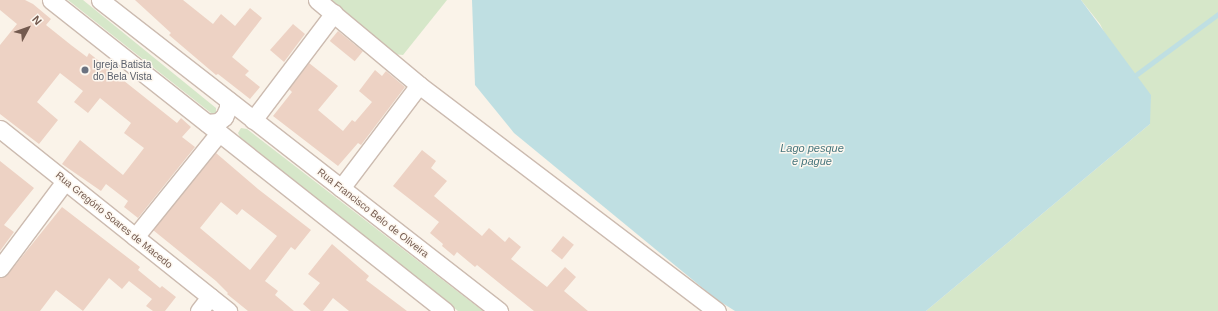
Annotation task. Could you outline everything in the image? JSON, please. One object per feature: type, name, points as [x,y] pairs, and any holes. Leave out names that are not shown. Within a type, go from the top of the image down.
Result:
[{"type":"street","points":[[51,0],[445,311]]},
{"type":"street","name":"Rua Francisco Belo de Oliveira","points":[[100,0],[499,311]]},
{"type":"street","points":[[317,0],[418,85],[717,311]]},
{"type":"street","points":[[218,132],[228,135],[230,127],[238,119],[250,117],[334,14]]},
{"type":"street","points":[[341,188],[418,85]]},
{"type":"street","points":[[135,237],[218,132],[218,122],[224,117],[228,108],[228,100]]},
{"type":"street","name":"Rua Gregório Soares de Macedo","points":[[0,129],[228,311]]},
{"type":"street","points":[[0,268],[65,181]]},
{"type":"street","points":[[199,311],[210,297]]},
{"type":"green space","points":[[68,0],[83,0],[216,108],[216,114],[211,113]]},
{"type":"green space","points":[[325,0],[447,0],[403,55],[393,54]]},
{"type":"green space","points":[[1081,0],[1218,0],[1218,311],[926,311],[1150,124],[1100,24]]},
{"type":"green space","points":[[241,128],[247,129],[483,311],[458,311],[240,137],[238,133]]},
{"type":"water","name":"Lago pesque e pague","points":[[472,0],[1081,0],[1151,95],[1150,124],[926,311],[735,311],[716,299],[514,133],[475,85]]},
{"type":"building","points":[[0,0],[25,0],[33,4],[51,19],[46,25],[71,45],[87,57],[89,53],[177,123],[181,118],[191,127],[182,137],[195,147],[138,218],[124,207],[128,201],[106,184],[101,191],[62,164],[80,140],[123,175],[144,148],[124,133],[131,123],[100,98],[88,113],[74,102],[83,91],[60,73],[37,102],[58,120],[39,144],[0,114],[0,45],[17,24],[0,10]]},
{"type":"building","points":[[135,0],[183,0],[213,24],[221,14],[235,26],[250,8],[262,18],[232,57],[249,71],[245,75],[260,87],[250,99],[218,74],[216,75],[169,35],[171,33]]},
{"type":"building","points":[[293,24],[305,34],[284,62],[270,50]]},
{"type":"building","points":[[338,31],[363,51],[355,61],[330,41]]},
{"type":"building","points":[[309,63],[338,86],[318,110],[343,131],[352,120],[355,122],[372,102],[359,91],[375,70],[382,76],[386,71],[405,87],[361,145],[358,143],[338,166],[273,116],[292,92],[289,89]]},
{"type":"building","points":[[422,150],[436,161],[431,168],[447,181],[434,196],[482,236],[489,228],[505,242],[509,237],[521,247],[511,259],[547,287],[565,267],[576,277],[564,291],[588,311],[534,311],[477,265],[475,267],[457,252],[454,256],[442,246],[443,244],[430,233],[439,222],[393,186]]},
{"type":"building","points":[[216,153],[258,189],[311,230],[295,250],[291,247],[265,281],[278,291],[275,295],[294,311],[248,311],[227,294],[228,293],[216,281],[153,230]],"holes":[[[221,202],[237,215],[242,209],[277,236],[250,270],[200,228]]]},
{"type":"building","points":[[0,161],[34,188],[4,225],[14,232],[0,251]]},
{"type":"building","points":[[62,207],[140,267],[138,270],[160,288],[162,286],[176,297],[165,311],[153,311],[146,306],[152,299],[129,281],[122,289],[109,278],[83,311],[56,290],[40,311],[0,311],[0,278],[8,274]]},
{"type":"building","points":[[563,236],[574,245],[562,260],[551,251]]},
{"type":"building","points":[[332,244],[369,276],[366,280],[407,311],[349,311],[333,298],[323,311],[311,311],[303,304],[320,283],[308,274]]},
{"type":"waterway","points":[[1137,74],[1218,14]]},
{"type":"place","name":"Igreja Batista do Bela Vista","points":[[85,70]]}]
